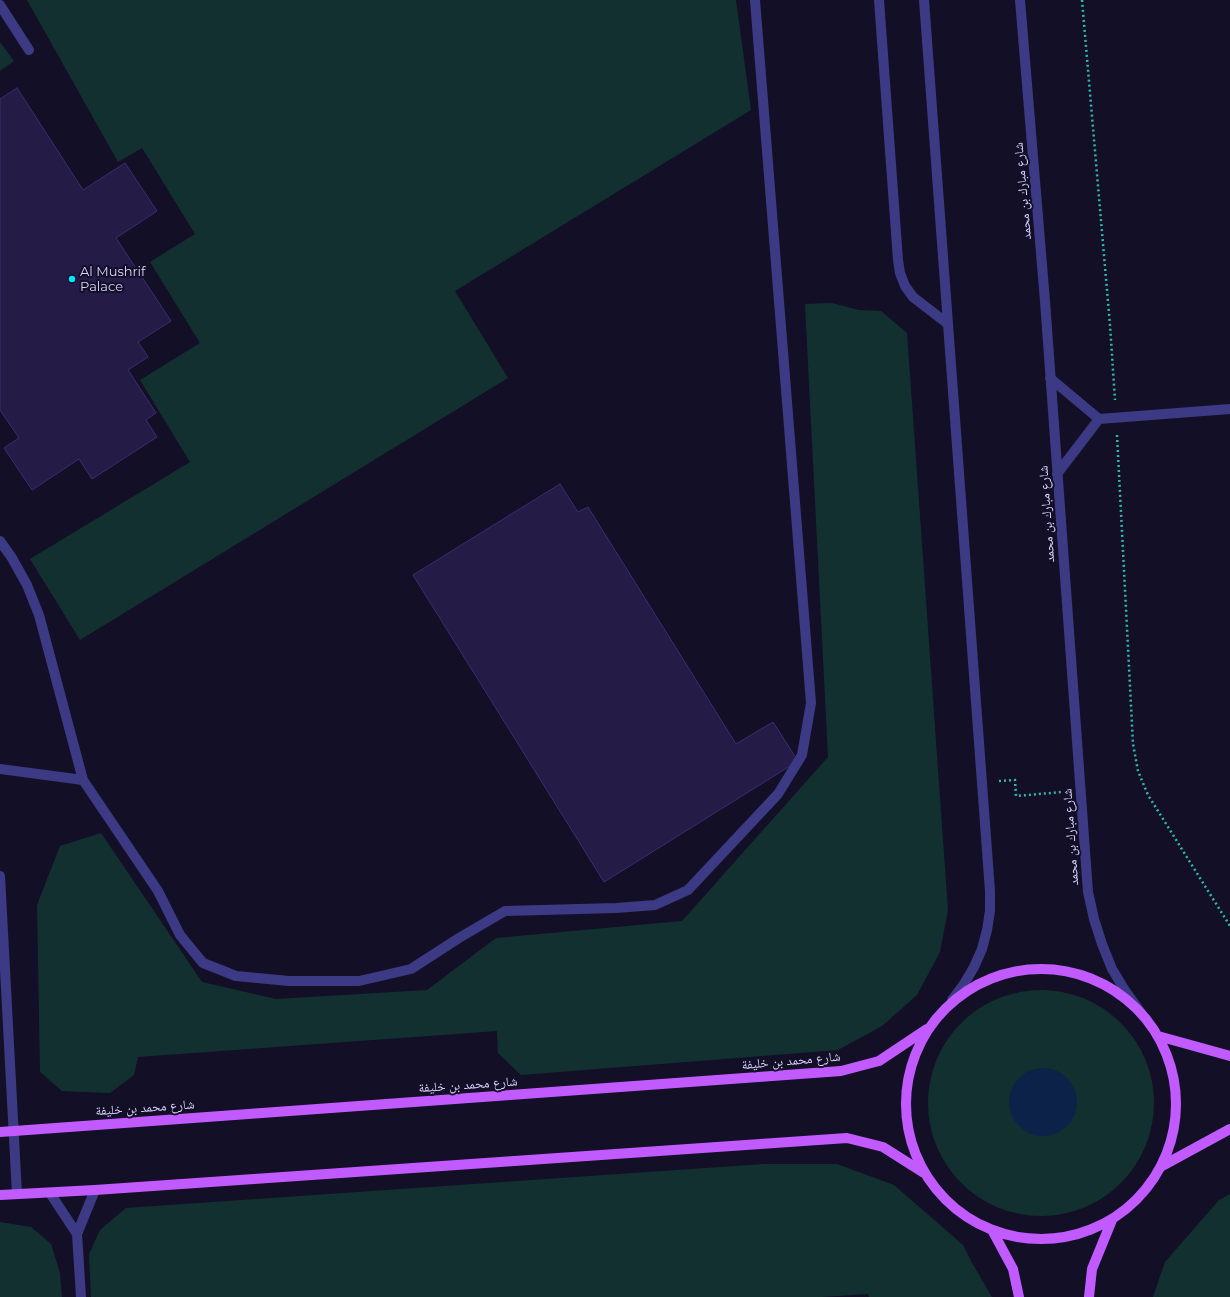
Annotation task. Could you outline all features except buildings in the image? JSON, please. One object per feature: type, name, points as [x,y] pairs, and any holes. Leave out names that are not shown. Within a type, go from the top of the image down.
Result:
[{"type":"main road","points":[[1022,970],[1060,970],[1097,981],[1121,995],[1142,1014],[1158,1036],[1174,1078],[1176,1123],[1162,1166],[1141,1197],[1112,1220],[1074,1236],[1032,1240],[992,1230],[965,1217],[942,1197],[924,1173],[909,1139],[905,1101],[911,1063],[927,1029],[952,1000],[985,980],[1022,970]]},
{"type":"main road","name":"شارع محمد بن خليفة","points":[[0,1132],[841,1071],[879,1061],[927,1029]]},
{"type":"main road","points":[[1158,1036],[1230,1056]]},
{"type":"main road","points":[[1162,1166],[1230,1129]]},
{"type":"main road","points":[[0,1195],[95,1190],[847,1138],[883,1147],[924,1173]]},
{"type":"main road","points":[[1088,1297],[1092,1269],[1112,1220]]},
{"type":"main road","points":[[992,1230],[1013,1270],[1019,1297]]},
{"type":"street","points":[[0,541],[12,558],[27,586],[39,615],[83,780],[158,891],[180,934],[203,963],[236,976],[289,981],[359,981],[411,969],[505,911],[616,908],[655,905],[688,890],[778,794],[802,755],[811,703],[755,0]]},
{"type":"street","points":[[879,0],[900,273],[905,286],[913,297],[948,324]]},
{"type":"street","points":[[924,0],[990,891],[990,911],[982,950],[964,984],[952,1000]]},
{"type":"street","name":"شارع مبارك بن محمد","points":[[1020,0],[1088,892],[1094,919],[1112,969],[1142,1014]]},
{"type":"street","points":[[0,5],[29,50]]},
{"type":"street","points":[[1050,378],[1099,419]]},
{"type":"street","points":[[1057,474],[1099,419],[1230,409]]},
{"type":"street","points":[[0,769],[83,780]]},
{"type":"street","points":[[0,876],[1,926],[17,1194]]},
{"type":"street","points":[[81,1297],[77,1234],[95,1190]]},
{"type":"street","points":[[50,1193],[77,1234]]},
{"type":"path","points":[[1082,0],[1110,326],[1133,744],[1138,770],[1148,795],[1230,926]]},
{"type":"path","points":[[982,783],[1015,780],[1016,796],[1081,791]]},
{"type":"green space","points":[[27,0],[736,0],[751,110],[455,291],[508,378],[80,640],[30,559],[190,462],[140,380],[200,343],[150,262],[195,234],[142,148],[118,162]]},
{"type":"green space","points":[[0,42],[14,61],[0,71]]},
{"type":"green space","points":[[832,303],[859,310],[881,311],[907,333],[948,910],[940,952],[917,995],[882,1026],[838,1050],[521,1075],[498,1053],[497,1031],[138,1057],[134,1075],[110,1093],[62,1091],[40,1072],[37,905],[60,846],[101,833],[202,982],[276,999],[427,990],[496,938],[682,921],[828,757],[805,304]]},
{"type":"green space","points":[[1041,990],[1063,992],[1084,999],[1104,1009],[1121,1023],[1135,1040],[1145,1060],[1152,1081],[1154,1103],[1152,1125],[1145,1146],[1135,1166],[1121,1183],[1104,1197],[1084,1207],[1063,1214],[1041,1216],[1019,1214],[998,1207],[978,1197],[961,1183],[947,1166],[937,1146],[930,1125],[928,1103],[930,1081],[937,1060],[947,1040],[961,1023],[978,1009],[998,999],[1019,992]]},
{"type":"green space","points":[[764,1164],[837,1164],[894,1185],[963,1245],[992,1297],[869,1297],[868,1294],[822,1297],[91,1297],[89,1254],[100,1230],[126,1208]]},
{"type":"green space","points":[[1230,1194],[1230,1297],[1153,1297],[1165,1262],[1219,1200]]},
{"type":"green space","points":[[0,1222],[31,1227],[51,1244],[60,1273],[62,1297],[0,1297]]},
{"type":"water","points":[[1043,1068],[1056,1071],[1067,1078],[1074,1089],[1077,1102],[1074,1115],[1067,1126],[1056,1133],[1043,1136],[1030,1133],[1019,1126],[1012,1115],[1009,1102],[1012,1089],[1019,1078],[1030,1071]]},
{"type":"place","name":"Al Mushrif Palace","points":[[72,279]]}]
